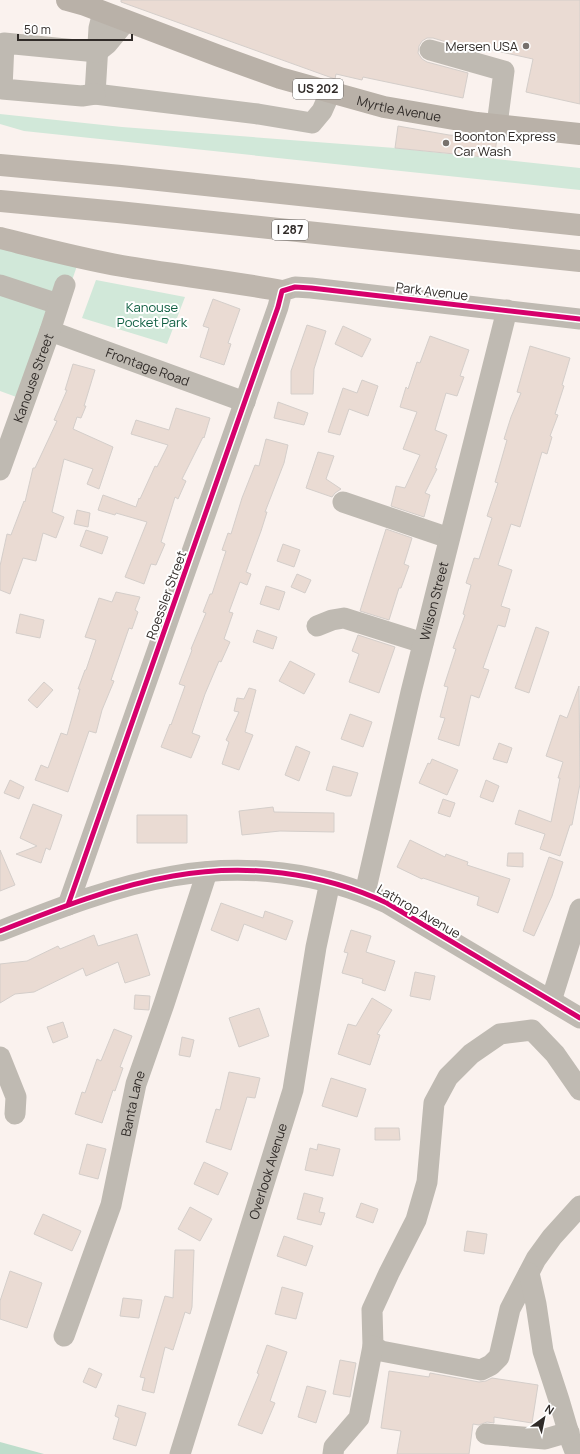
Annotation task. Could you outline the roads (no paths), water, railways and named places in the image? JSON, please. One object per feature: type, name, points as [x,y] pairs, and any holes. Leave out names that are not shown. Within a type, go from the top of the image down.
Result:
[{"type":"highway","points":[[0,165],[121,176],[580,225]]},
{"type":"highway","name":"I 287","points":[[0,201],[118,212],[580,261]]},
{"type":"highway","points":[[0,238],[122,266],[282,291]]},
{"type":"main road","name":"Myrtle Avenue","points":[[67,0],[103,12],[226,59],[280,78],[330,93],[384,107],[497,125],[580,134]]},
{"type":"street","points":[[95,94],[99,28],[103,12]]},
{"type":"street","points":[[126,21],[108,44],[97,52],[4,43],[2,89],[82,96],[95,94],[258,114],[312,123],[322,111],[330,93]]},
{"type":"street","points":[[430,50],[504,70],[497,125]]},
{"type":"street","points":[[0,284],[58,304]]},
{"type":"street","name":"Kanouse Street","points":[[0,470],[65,285]]},
{"type":"street","name":"Park Avenue","points":[[282,291],[295,287],[311,288],[580,319]]},
{"type":"street","name":"Roessler Street","points":[[68,905],[199,536],[227,450],[278,307],[282,291]]},
{"type":"street","name":"Wilson Street","points":[[365,893],[411,692],[507,310]]},
{"type":"street","name":"Frontage Road","points":[[50,331],[245,402]]},
{"type":"street","points":[[343,502],[449,538]]},
{"type":"street","points":[[317,626],[332,620],[344,618],[423,643]]},
{"type":"street","name":"Lathrop Avenue","points":[[0,931],[68,905],[119,888],[173,876],[207,872],[256,871],[298,875],[330,882],[365,893],[387,903],[580,1018]]},
{"type":"street","name":"Banta Lane","points":[[64,1336],[111,1205],[136,1084],[207,872]]},
{"type":"street","name":"Overlook Avenue","points":[[180,1454],[293,1090],[316,947],[330,882]]},
{"type":"street","points":[[532,1030],[549,1000],[580,909]]},
{"type":"street","points":[[532,1030],[555,1054],[580,1090]]},
{"type":"street","points":[[333,1454],[334,1447],[360,1418],[373,1346],[372,1310],[416,1220],[427,1182],[434,1103],[448,1077],[471,1054],[500,1034],[532,1030]]},
{"type":"street","points":[[0,1057],[16,1097],[15,1114]]},
{"type":"street","points":[[373,1346],[381,1351],[481,1370],[492,1365],[498,1357],[510,1309],[536,1259],[552,1237],[580,1206]]},
{"type":"street","points":[[486,1434],[545,1439],[569,1445],[543,1351],[536,1304],[529,1273]]},
{"type":"place","name":"Mersen USA","points":[[526,46]]},
{"type":"place","name":"Boonton Express Car Wash","points":[[446,143]]},
{"type":"park label","name":"Kanouse Pocket Park","points":[[152,314]]}]
